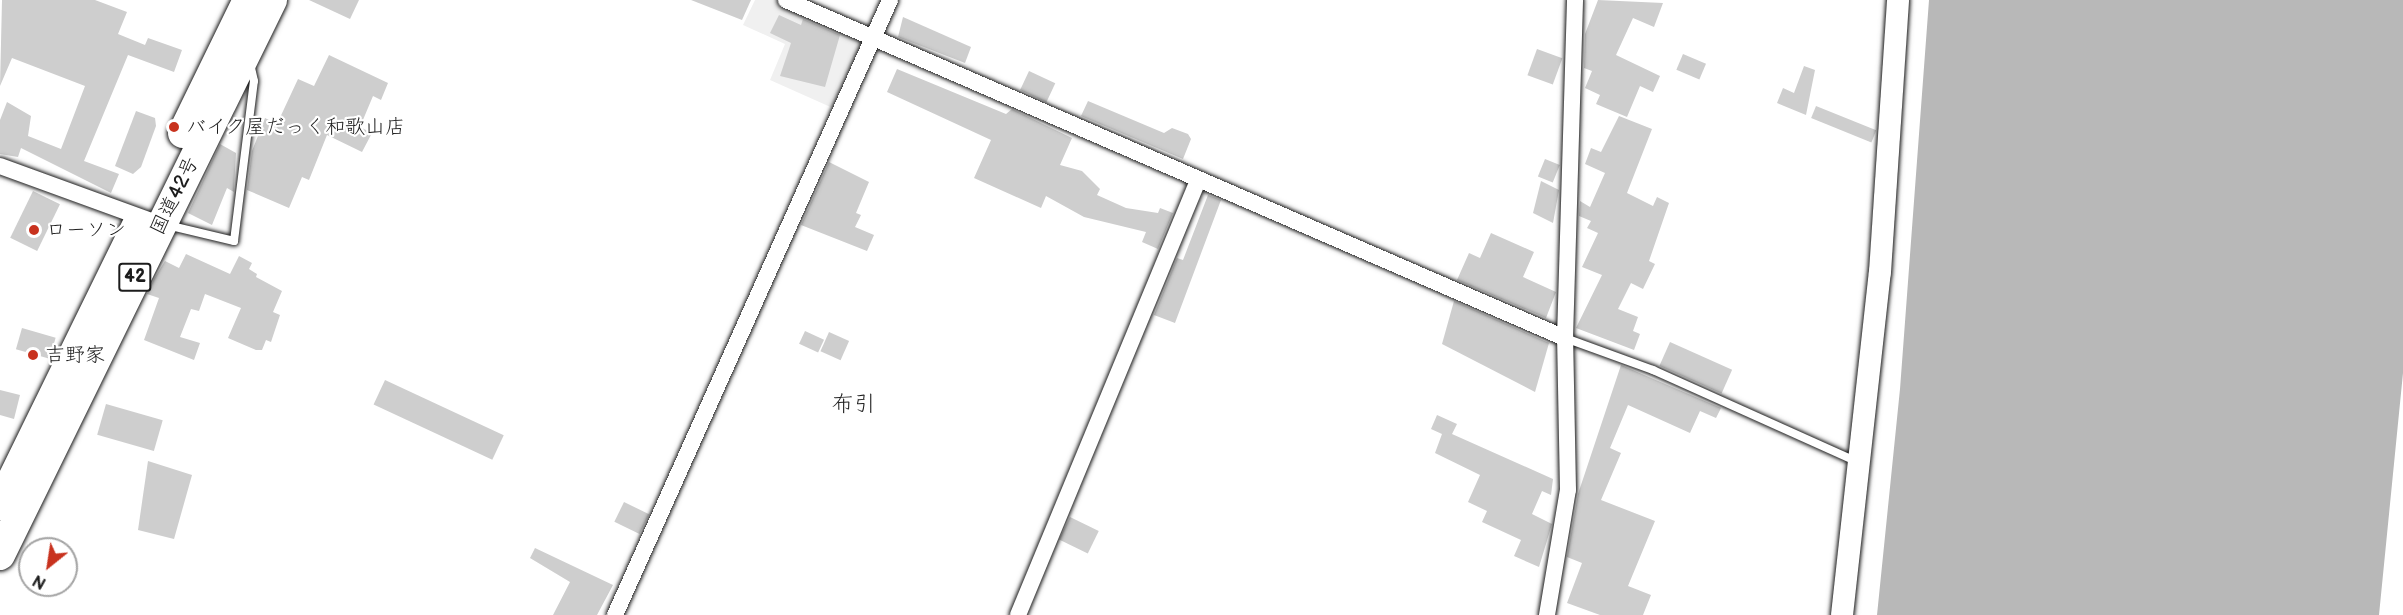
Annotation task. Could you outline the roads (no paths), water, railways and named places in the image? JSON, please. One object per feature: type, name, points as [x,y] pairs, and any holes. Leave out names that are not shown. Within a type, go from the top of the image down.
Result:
[{"type":"highway","name":"国道42号","points":[[238,46],[248,0]]},
{"type":"highway","name":"国道42号","points":[[0,505],[151,221],[238,46],[272,0]]},
{"type":"highway","name":"国道42号","points":[[0,555],[151,221]]},
{"type":"street","points":[[786,0],[1198,181],[1565,338]]},
{"type":"street","points":[[615,615],[890,0]]},
{"type":"street","points":[[1546,615],[1568,490],[1565,338],[1575,0]]},
{"type":"street","points":[[1842,615],[1881,260],[1898,0]]},
{"type":"street","points":[[0,166],[151,221]]},
{"type":"street","points":[[1018,615],[1198,181]]},
{"type":"lane","points":[[151,221],[234,241],[255,81],[238,46]]},
{"type":"lane","points":[[1565,338],[1653,370],[1858,462]]},
{"type":"place","name":"バイク屋だっく和歌山店","points":[[174,127]]},
{"type":"place","name":"ローソン","points":[[34,230]]},
{"type":"place","name":"吉野家","points":[[33,355]]},
{"type":"district","name":"布引","points":[[854,405]]}]
